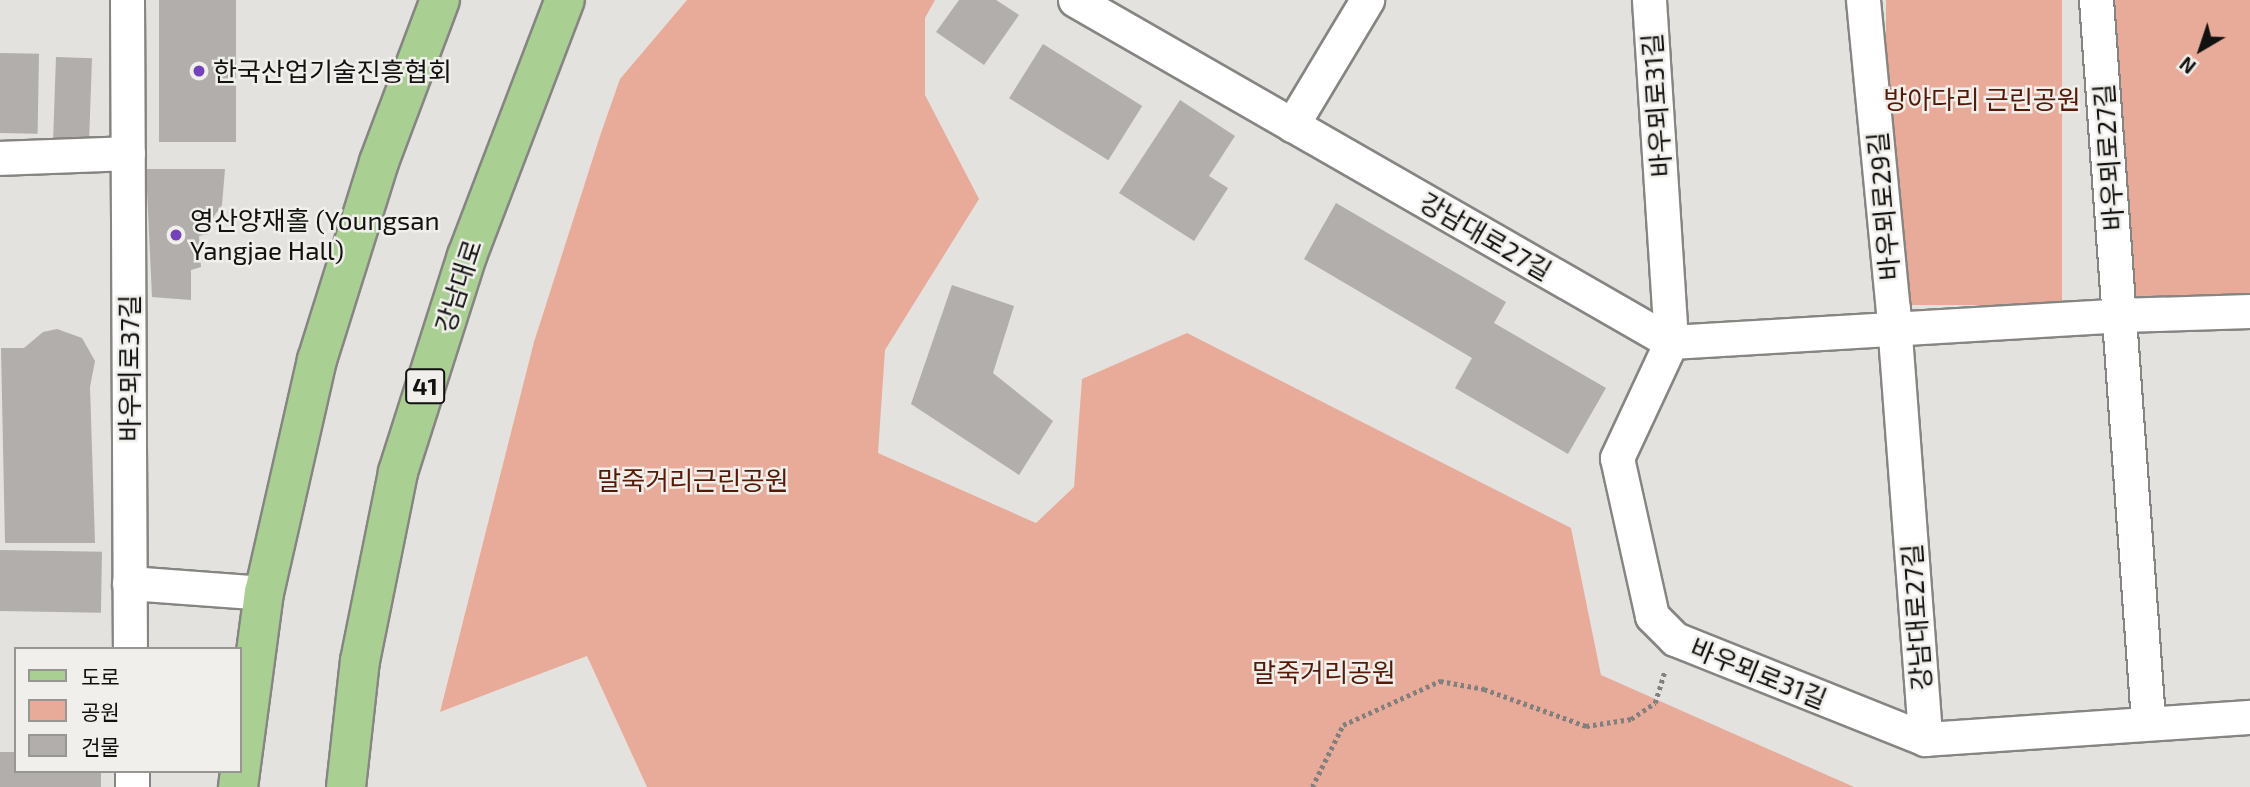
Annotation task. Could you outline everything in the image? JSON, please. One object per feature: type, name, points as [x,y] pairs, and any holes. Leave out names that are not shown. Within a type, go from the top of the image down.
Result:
[{"type":"main road","points":[[242,771],[264,593],[285,489],[341,281],[440,0]]},
{"type":"main road","name":"강남대로","points":[[346,787],[360,660],[398,472],[467,256],[565,0]]},
{"type":"street","name":"바우뫼로37길","points":[[128,0],[130,647]]},
{"type":"street","name":"강남대로27길","points":[[1075,0],[1112,9],[1293,125],[1671,342]]},
{"type":"street","points":[[1293,125],[1367,0]]},
{"type":"street","name":"바우뫼로31길","points":[[1649,0],[1671,342],[1617,458],[1652,616],[1675,639],[1925,739],[2148,720],[2250,717]]},
{"type":"street","name":"바우뫼로29길","points":[[1864,0],[1895,328]]},
{"type":"street","name":"바우뫼로27길","points":[[2096,0],[2119,314]]},
{"type":"street","points":[[0,158],[128,153]]},
{"type":"street","points":[[1671,342],[2119,314],[2250,311]]},
{"type":"street","points":[[2119,314],[2148,720]]},
{"type":"street","name":"강남대로27길","points":[[1895,328],[1925,739]]},
{"type":"street","points":[[129,583],[264,593]]},
{"type":"path","points":[[1312,787],[1343,725],[1440,681],[1484,689],[1586,726],[1631,719],[1655,703],[1675,639]]},
{"type":"green space","name":"말죽거리근린공원","points":[[687,0],[935,0],[925,18],[925,95],[979,199],[885,350],[878,453],[1036,523],[1074,487],[1082,379],[1187,333],[1571,528],[1601,675],[1854,787],[647,787],[587,656],[440,712],[534,342],[601,133],[620,79]]},
{"type":"green space","name":"방아다리 근린공원","points":[[1886,0],[2062,0],[2062,305],[1886,305]]},
{"type":"green space","name":"방아다리 근린공원","points":[[2111,0],[2250,0],[2250,297],[2132,303]]},
{"type":"building","name":"한국산업기술진흥협회","points":[[159,0],[236,0],[236,142],[159,142]]},
{"type":"building","points":[[959,0],[996,0],[1019,15],[984,65],[936,32]]},
{"type":"building","points":[[1043,44],[1142,106],[1108,160],[1009,98]]},
{"type":"building","points":[[0,53],[39,54],[38,134],[0,133]]},
{"type":"building","points":[[56,57],[92,58],[89,140],[53,139]]},
{"type":"building","points":[[1180,100],[1235,136],[1209,176],[1228,188],[1194,241],[1119,193]]},
{"type":"building","name":"영산양재홀 (Youngsan Yangjae Hall)","points":[[146,169],[225,169],[222,205],[210,222],[208,234],[199,236],[201,267],[191,270],[191,300],[152,297]]},
{"type":"building","points":[[1336,203],[1506,302],[1494,323],[1606,388],[1568,454],[1455,388],[1472,358],[1304,259]]},
{"type":"building","points":[[952,285],[1014,306],[993,373],[1053,421],[1019,475],[911,404]]},
{"type":"building","points":[[57,329],[82,338],[95,361],[90,387],[95,543],[5,543],[1,348],[24,348],[43,332]]},
{"type":"building","points":[[0,550],[102,552],[101,613],[0,611]]},
{"type":"building","points":[[0,752],[14,752],[14,773],[101,773],[101,787],[0,787]]},
{"type":"place","name":"한국산업기술진흥협회","points":[[199,71]]},
{"type":"place","name":"영산양재홀 (Youngsan Yangjae Hall)","points":[[176,235]]},
{"type":"park label","name":"말죽거리공원","points":[[1324,672]]}]
